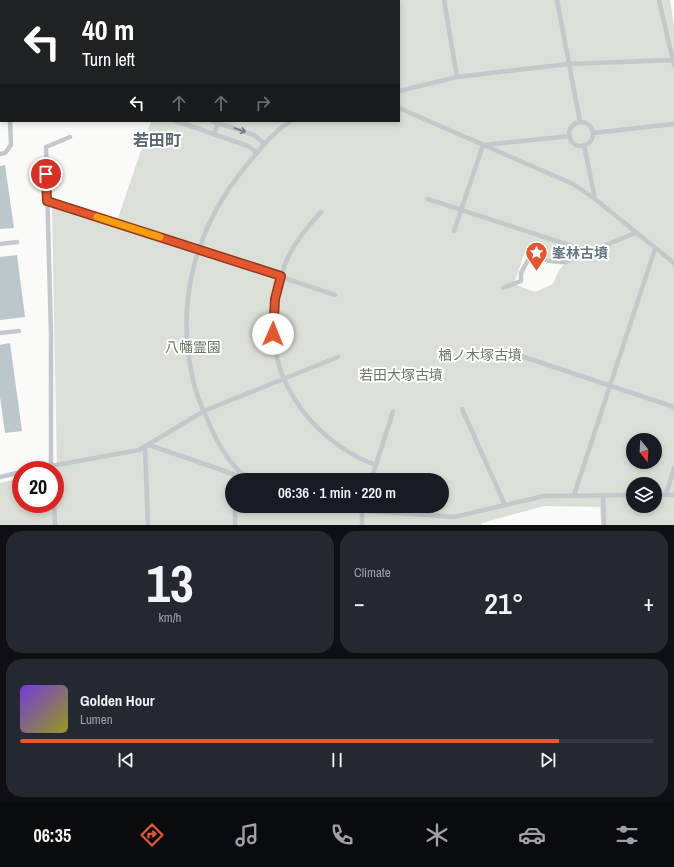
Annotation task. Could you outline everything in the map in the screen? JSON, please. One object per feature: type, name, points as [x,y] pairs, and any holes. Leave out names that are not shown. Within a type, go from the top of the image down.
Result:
[{"type":"lane","points":[[444,0],[457,77]]},
{"type":"lane","points":[[557,0],[580,122]]},
{"type":"lane","points":[[400,91],[457,77],[568,64],[674,63],[659,0]]},
{"type":"lane","points":[[400,108],[573,184],[595,199],[674,263]]},
{"type":"lane","points":[[0,154],[5,153],[11,145],[10,122]]},
{"type":"lane","points":[[179,122],[248,146],[257,153]]},
{"type":"lane","points":[[214,134],[219,122],[254,135],[265,144]]},
{"type":"lane","points":[[241,473],[218,441],[204,411],[194,384],[186,338],[188,289],[198,249],[223,196],[265,144],[284,125],[290,122]]},
{"type":"lane","points":[[580,122],[588,124],[593,133],[591,141],[584,145],[574,143],[570,136],[572,126],[580,122]]},
{"type":"lane","points":[[593,133],[674,124]]},
{"type":"lane","points":[[51,461],[51,336],[46,147],[70,136]]},
{"type":"lane","points":[[483,145],[570,136]]},
{"type":"lane","points":[[454,231],[483,145]]},
{"type":"lane","points":[[584,145],[595,199]]},
{"type":"lane","points":[[428,199],[590,252]]},
{"type":"lane","points":[[47,201],[335,294]]},
{"type":"lane","points":[[321,212],[298,240],[289,254],[281,276],[275,299],[273,326],[274,349],[283,379],[296,401],[325,435],[348,453],[376,465]]},
{"type":"lane","points":[[503,288],[521,281],[521,273],[528,260],[536,258],[554,263],[565,262],[636,233]]},
{"type":"lane","points":[[0,244],[17,242]]},
{"type":"lane","points":[[574,496],[655,249]]},
{"type":"lane","points":[[0,333],[19,331]]},
{"type":"lane","points":[[515,354],[674,407]]},
{"type":"lane","points":[[64,465],[139,450],[204,411],[338,357]]},
{"type":"lane","points":[[462,409],[505,505]]},
{"type":"lane","points":[[373,473],[393,412]]},
{"type":"lane","points":[[147,446],[233,473]]},
{"type":"lane","points":[[147,446],[148,525]]},
{"type":"lane","points":[[666,495],[674,468]]},
{"type":"lane","points":[[0,477],[12,474]]},
{"type":"lane","points":[[603,495],[604,525]]},
{"type":"lane","points":[[413,513],[454,517],[544,496],[626,495]]},
{"type":"lane","points":[[662,495],[674,495]]},
{"type":"lane","points":[[54,513],[55,525]]},
{"type":"lane","points":[[235,513],[235,525]]},
{"type":"lane","points":[[362,513],[362,525]]},
{"type":"green space","name":"八幡霊園","points":[[400,0],[670,0],[674,26],[674,525],[601,525],[600,507],[544,506],[482,523],[481,525],[0,525],[0,483],[12,480],[12,513],[64,513],[64,461],[57,461],[52,206],[115,227],[151,122],[400,122]],"holes":[[[525,251],[565,263],[559,270],[553,284],[535,292],[514,284]]]},
{"type":"shaded area","points":[[5,165],[14,228],[0,229],[0,166]]},
{"type":"shaded area","points":[[17,255],[25,317],[0,320],[0,257]]},
{"type":"shaded area","points":[[10,343],[22,431],[5,433],[0,397],[0,345]]},
{"type":"slow traffic","points":[[97,217],[160,237]]},
{"type":"place","name":"峯林古墳","points":[[536,272]]},
{"type":"district","name":"若田町","points":[[157,140]]},
{"type":"route","points":[[46,174],[47,201],[281,276],[275,299],[273,334]]},
{"type":"park label","name":"楢ノ木塚古墳","points":[[480,355]]},
{"type":"park label","name":"若田大塚古墳","points":[[401,375]]}]
